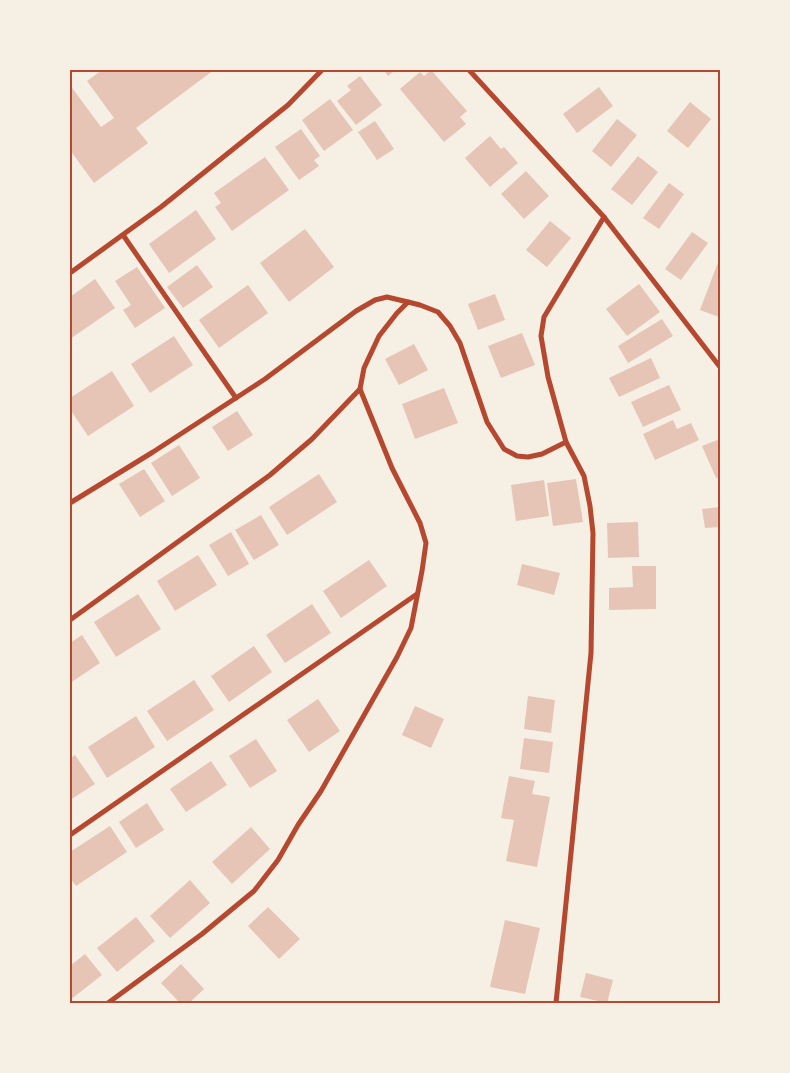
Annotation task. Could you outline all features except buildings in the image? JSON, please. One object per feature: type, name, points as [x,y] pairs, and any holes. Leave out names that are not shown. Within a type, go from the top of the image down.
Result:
[{"type":"street","points":[[70,273],[161,207],[288,105],[322,70]]},
{"type":"street","points":[[469,70],[604,217],[720,367]]},
{"type":"street","points":[[556,1003],[591,653],[593,533],[584,476],[566,442],[548,377],[541,336],[544,317],[604,217]]},
{"type":"street","points":[[122,235],[236,398]]},
{"type":"street","points":[[70,503],[265,379],[356,312],[375,300],[387,297],[420,305],[438,312],[450,326],[460,343],[487,422],[504,448],[517,456],[528,457],[542,454],[566,442]]},
{"type":"street","points":[[108,1003],[202,934],[254,891],[278,860],[298,825],[321,791],[397,657],[411,628],[426,543],[420,523],[392,468],[360,389],[364,368],[379,336],[408,302]]},
{"type":"street","points":[[70,620],[270,475],[312,439],[360,389]]},
{"type":"street","points":[[70,835],[417,594]]}]
